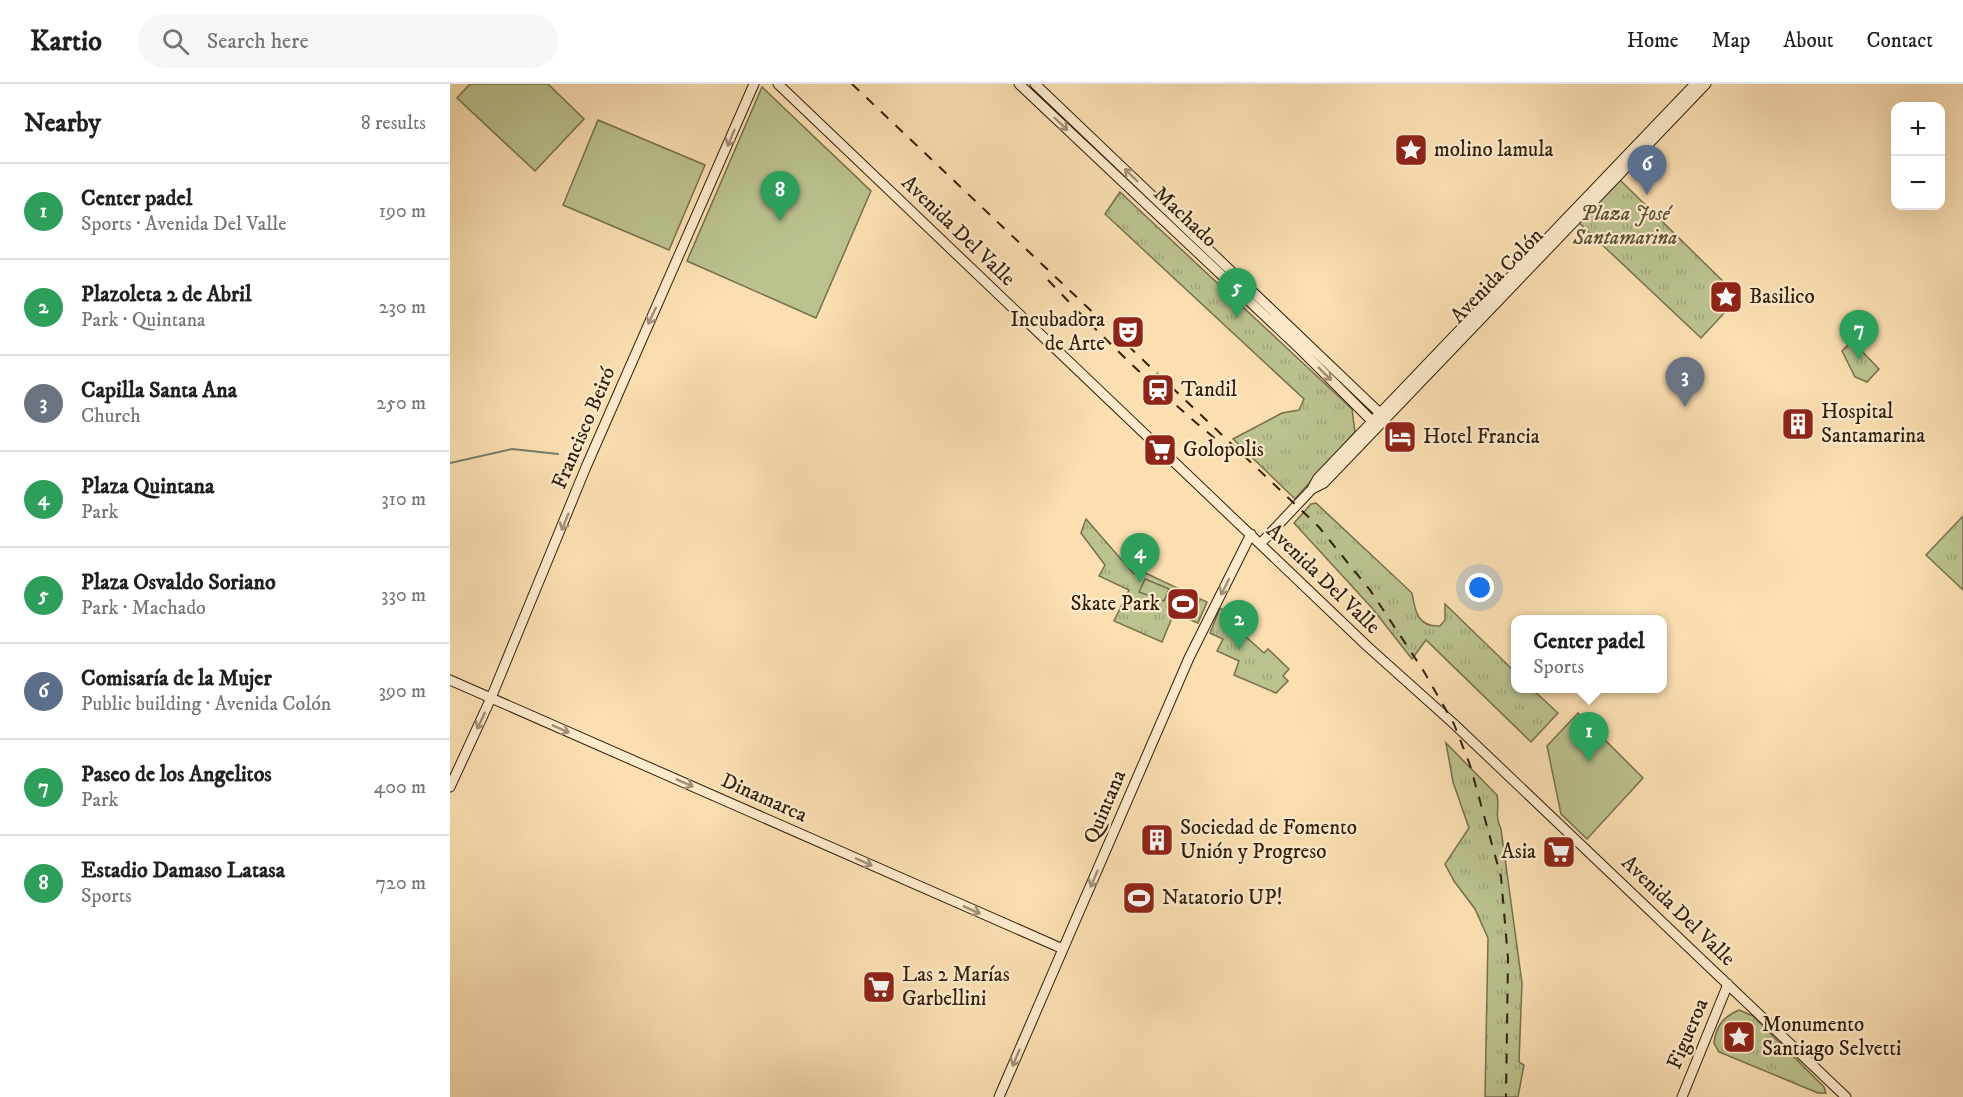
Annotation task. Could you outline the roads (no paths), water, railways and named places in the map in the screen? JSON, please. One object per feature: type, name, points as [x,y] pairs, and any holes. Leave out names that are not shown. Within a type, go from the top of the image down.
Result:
[{"type":"street","name":"Francisco Beiró","points":[[450,787],[491,698],[590,459],[754,84]]},
{"type":"street","name":"Avenida Del Valle","points":[[778,84],[1367,646],[1454,724],[1846,1097]]},
{"type":"street","name":"Machado","points":[[1019,84],[1301,350],[1375,424]]},
{"type":"street","name":"Machado","points":[[1035,84],[1383,416]]},
{"type":"street","name":"Avenida Colón","points":[[1383,416],[1695,84]]},
{"type":"street","name":"Avenida Colón","points":[[1261,543],[1312,489],[1318,478],[1383,416],[1706,84]]},
{"type":"street","name":"Quintana","points":[[999,1097],[1189,658],[1251,534]]},
{"type":"street","name":"Dinamarca","points":[[450,680],[1063,949]]},
{"type":"street","name":"Figueroa","points":[[1682,1097],[1728,984]]},
{"type":"waterway","points":[[450,463],[512,449],[558,454]]},
{"type":"railway","points":[[852,84],[1318,526],[1370,590],[1423,670],[1454,724],[1470,765],[1501,877],[1508,958],[1506,1097]]},
{"type":"railway","points":[[1048,280],[1130,363],[1218,441]]},
{"type":"place","name":"molino lamula","points":[[1411,150]]},
{"type":"place","name":"Comisaría de la Mujer","points":[[1647,195]]},
{"type":"place","name":"Estadio Damaso Latasa","points":[[780,221]]},
{"type":"place","name":"Basilico","points":[[1726,297]]},
{"type":"place","name":"Plaza Osvaldo Soriano","points":[[1237,318]]},
{"type":"place","name":"Incubadora de Arte","points":[[1128,332]]},
{"type":"place","name":"Paseo de los Angelitos","points":[[1859,360]]},
{"type":"place","name":"Tandil","points":[[1158,390]]},
{"type":"place","name":"Capilla Santa Ana","points":[[1685,407]]},
{"type":"place","name":"Hospital Santamarina","points":[[1798,424]]},
{"type":"place","name":"Hotel Francia","points":[[1400,437]]},
{"type":"place","name":"Golopolis","points":[[1160,450]]},
{"type":"place","name":"Plaza Quintana","points":[[1140,583]]},
{"type":"place","name":"Skate Park","points":[[1183,604]]},
{"type":"place","name":"Plazoleta 2 de Abril","points":[[1239,650]]},
{"type":"place","name":"Center padel","points":[[1589,762]]},
{"type":"place","name":"Sociedad de Fomento Unión y Progreso","points":[[1157,840]]},
{"type":"place","name":"Asia","points":[[1559,852]]},
{"type":"place","name":"Natatorio UP!","points":[[1139,898]]},
{"type":"place","name":"Las 2 Marías Garbellini","points":[[879,987]]},
{"type":"place","name":"Monumento Santiago Selvetti","points":[[1739,1037]]},
{"type":"park label","name":"Plaza José Santamarina","points":[[1625,226]]}]
